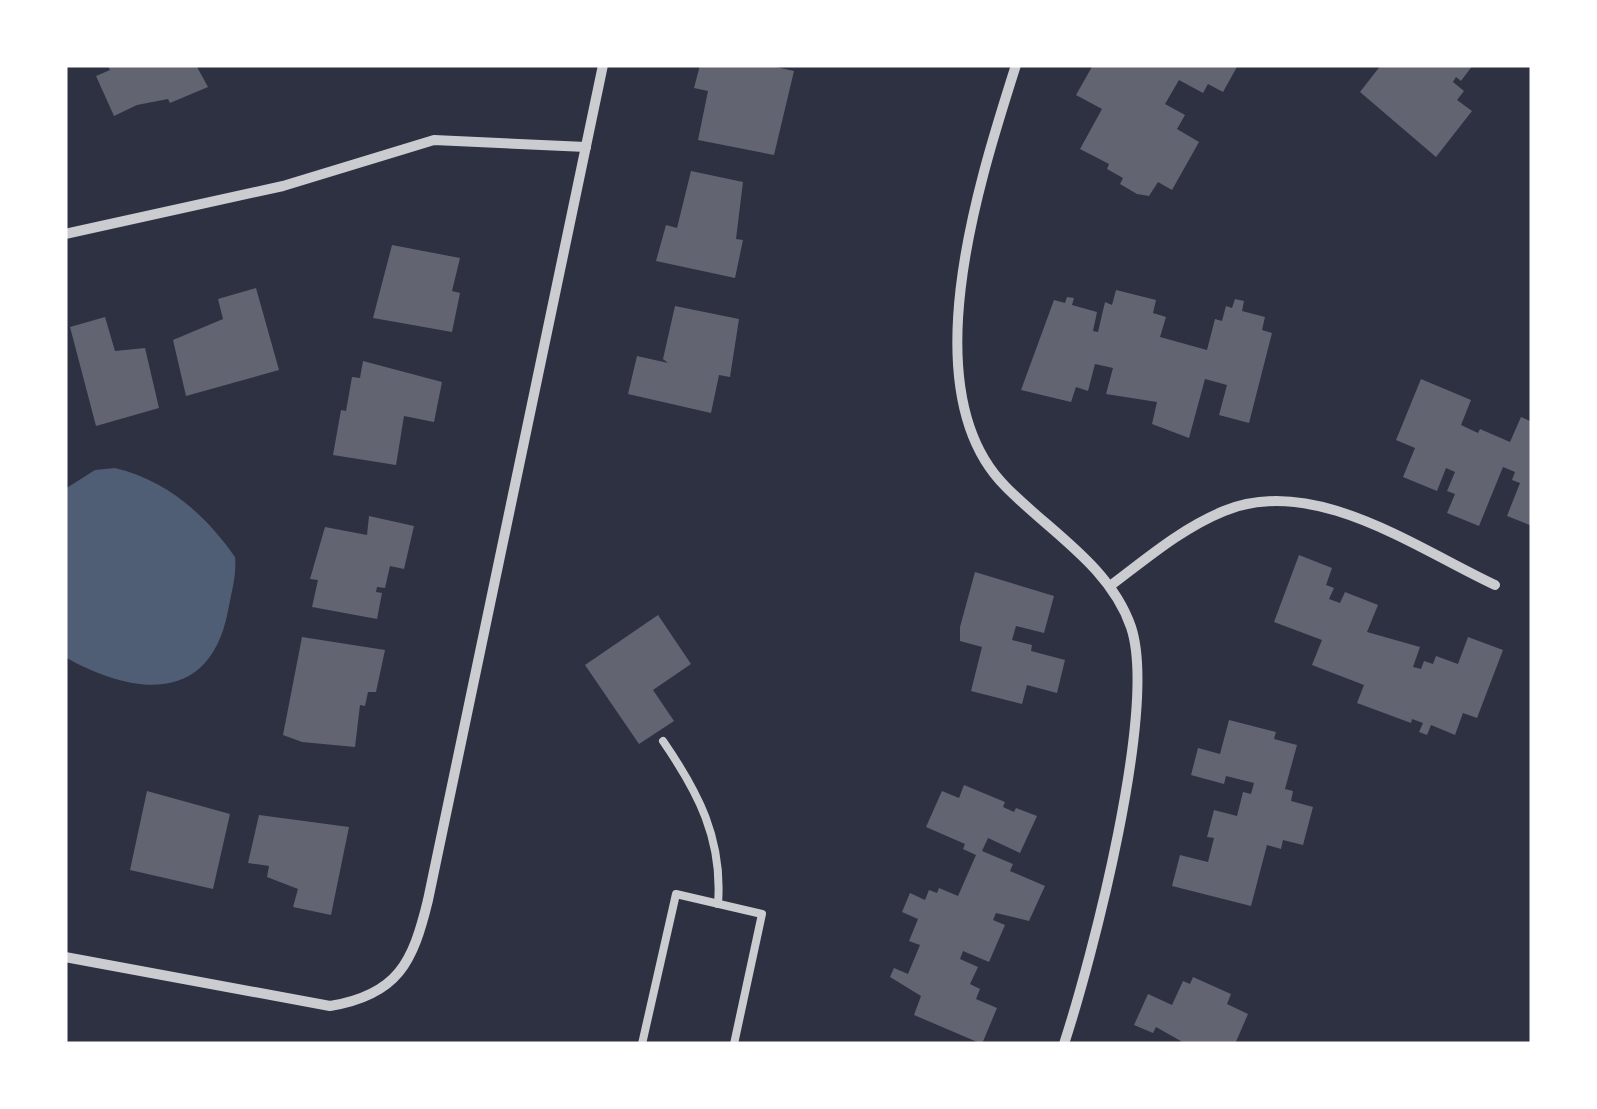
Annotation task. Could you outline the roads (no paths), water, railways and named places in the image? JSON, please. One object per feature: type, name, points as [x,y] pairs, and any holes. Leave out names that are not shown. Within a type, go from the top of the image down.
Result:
[{"type":"street","points":[[65,957],[330,1006],[355,1002],[403,971],[422,928],[603,65]]},
{"type":"street","points":[[1016,65],[988,152],[966,262],[958,332],[966,424],[1002,484],[1086,559],[1110,586],[1131,628],[1140,692],[1091,946],[1064,1044]]},
{"type":"street","points":[[65,234],[283,186],[434,140],[586,147]]},
{"type":"street","points":[[1110,586],[1166,544],[1225,510],[1274,498],[1326,505],[1495,585]]},
{"type":"lane","points":[[663,740],[710,824],[721,872],[718,904]]},
{"type":"lane","points":[[642,1044],[676,894],[762,914],[734,1044]]},
{"type":"water","points":[[115,468],[151,481],[183,501],[235,557],[232,591],[219,642],[204,664],[186,677],[165,684],[116,679],[65,657],[65,489],[95,470]]}]
